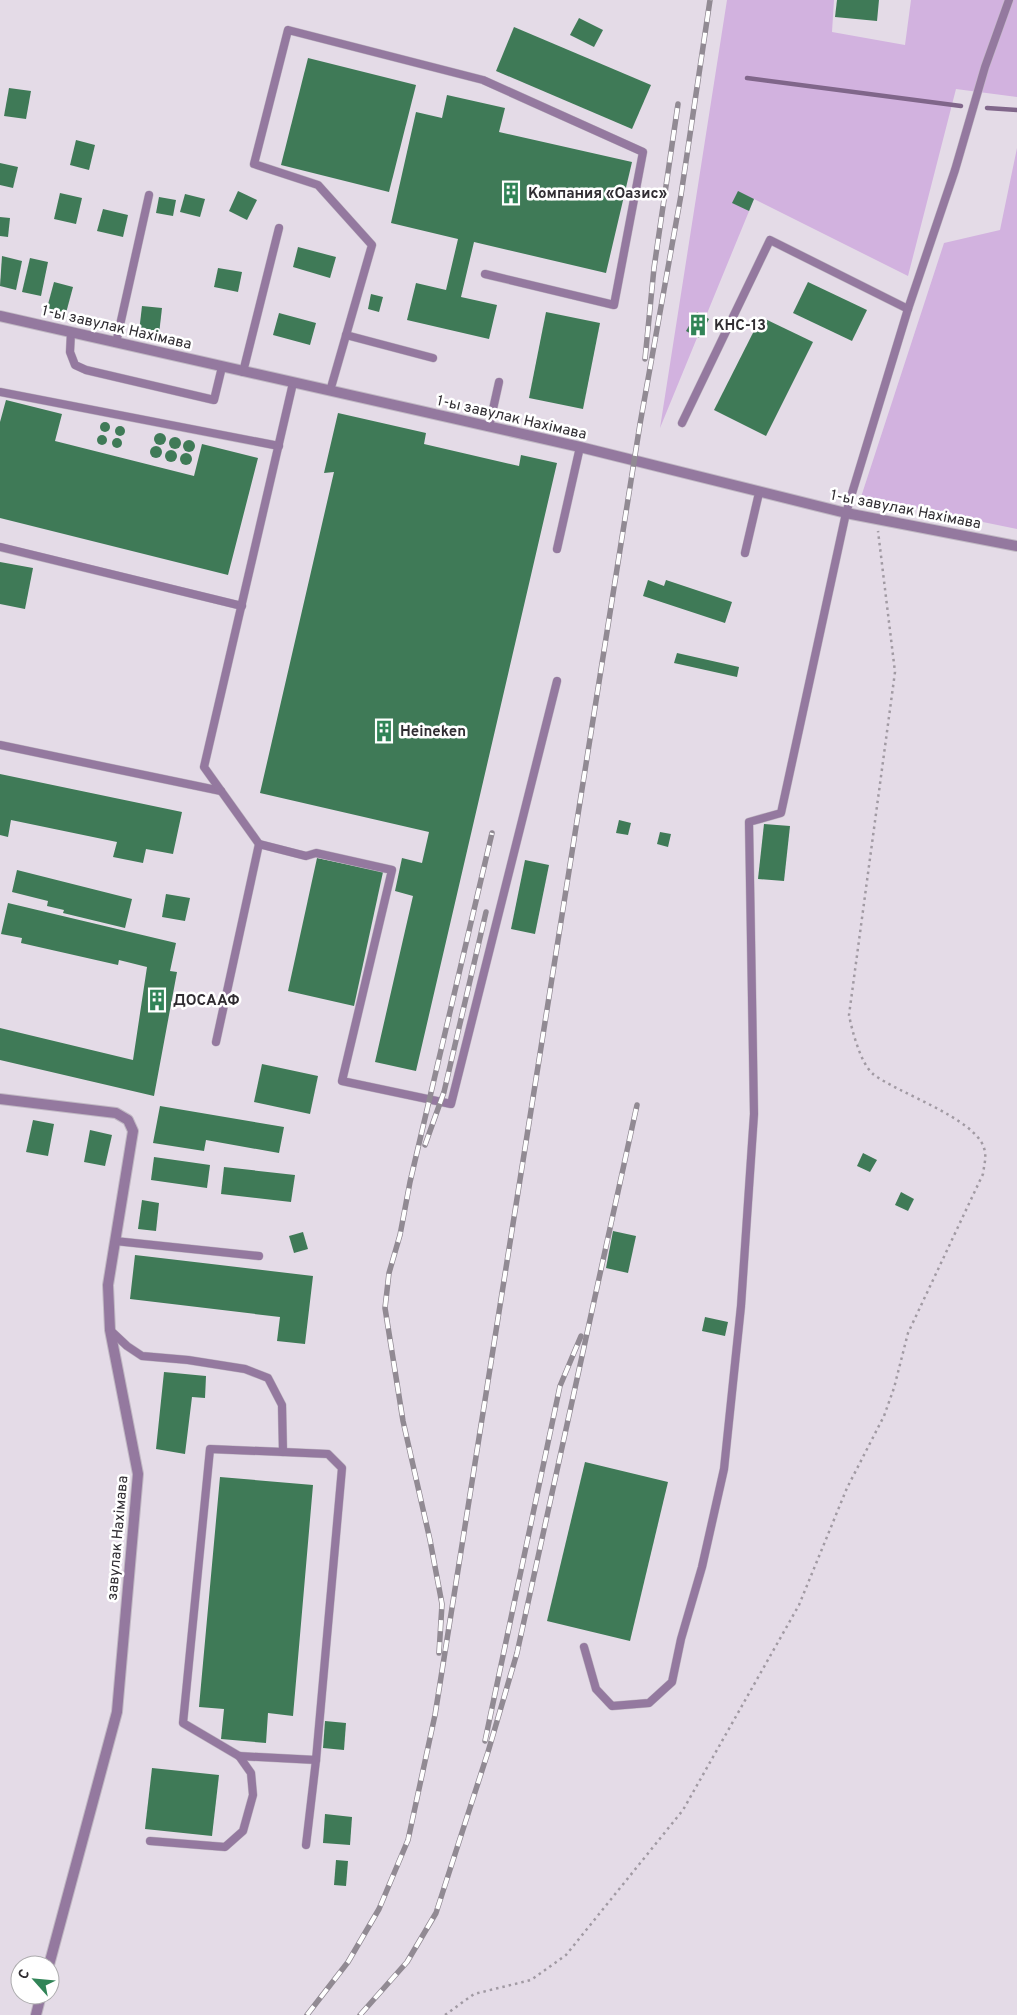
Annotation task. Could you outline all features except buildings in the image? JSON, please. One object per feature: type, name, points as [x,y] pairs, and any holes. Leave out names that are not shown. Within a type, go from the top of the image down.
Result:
[{"type":"street","name":"1-ы завулак Нахімава","points":[[0,316],[580,447],[759,493],[846,513],[1017,546]]},
{"type":"street","name":"завулак Нахімава","points":[[0,1099],[116,1113],[128,1120],[133,1131],[108,1285],[110,1330],[138,1474],[117,1712],[52,1955]]},
{"type":"lane","points":[[584,1647],[596,1689],[612,1706],[649,1704],[672,1682],[681,1639],[702,1567],[724,1469],[741,1306],[754,1114],[749,822],[780,813],[846,513],[908,309],[955,170],[985,67],[1009,0]]},
{"type":"lane","points":[[330,391],[372,245],[318,185],[254,164],[288,30],[483,80],[642,152],[614,305],[484,274]]},
{"type":"lane","points":[[116,343],[149,196]]},
{"type":"lane","points":[[244,372],[279,228]]},
{"type":"lane","points":[[682,423],[770,240],[908,309]]},
{"type":"lane","points":[[71,332],[70,352],[75,364],[86,370],[214,400],[222,367]]},
{"type":"lane","points":[[346,335],[433,358]]},
{"type":"lane","points":[[489,427],[499,382]]},
{"type":"lane","points":[[293,383],[204,766],[259,844],[306,856],[316,853],[392,870],[342,1081],[451,1104],[557,681]]},
{"type":"lane","points":[[0,392],[279,446]]},
{"type":"lane","points":[[557,549],[580,447]]},
{"type":"lane","points":[[745,553],[759,493]]},
{"type":"lane","points":[[0,547],[242,606]]},
{"type":"lane","points":[[0,744],[221,791]]},
{"type":"lane","points":[[216,1042],[259,844]]},
{"type":"lane","points":[[115,1240],[259,1256]]},
{"type":"lane","points":[[110,1330],[127,1346],[142,1356],[188,1360],[245,1369],[268,1378],[282,1405],[283,1452]]},
{"type":"lane","points":[[150,1841],[225,1847],[243,1831],[253,1794],[251,1773],[239,1756],[182,1722],[210,1449],[328,1454],[342,1468],[316,1760],[306,1844]]},
{"type":"lane","points":[[239,1756],[316,1760]]},
{"type":"path","points":[[445,2015],[474,1994],[531,1980],[566,1956],[683,1810],[799,1605],[847,1488],[884,1416],[894,1388],[908,1333],[982,1174],[986,1158],[983,1146],[972,1133],[943,1111],[872,1074],[855,1042],[849,1015],[894,672],[877,519]]},
{"type":"shaded area","points":[[727,0],[834,0],[832,32],[905,45],[911,0],[1017,0],[1017,97],[956,89],[908,276],[754,199],[660,428]]},
{"type":"shaded area","points":[[1017,148],[1017,529],[861,497],[944,243],[1000,230]]},
{"type":"waterway","points":[[747,78],[961,106]]},
{"type":"waterway","points":[[987,108],[1017,110]]},
{"type":"railway","points":[[307,2015],[348,1962],[379,1909],[408,1840],[435,1715],[640,424],[681,195],[710,0]]},
{"type":"railway","points":[[645,359],[654,268],[678,104]]},
{"type":"railway","points":[[439,1653],[442,1604],[430,1540],[403,1421],[385,1308],[389,1273],[400,1235],[410,1182],[492,833]]},
{"type":"railway","points":[[425,1145],[444,1092],[486,912]]},
{"type":"railway","points":[[360,2015],[407,1962],[436,1913],[488,1752],[517,1653],[637,1105]]},
{"type":"railway","points":[[485,1741],[560,1386],[581,1336]]},
{"type":"place","name":"Компания «Оазис»","points":[[511,193]]},
{"type":"place","name":"КНС-13","points":[[698,325]]},
{"type":"place","name":"Heineken","points":[[384,731]]},
{"type":"place","name":"ДОСААФ","points":[[157,1000]]}]
